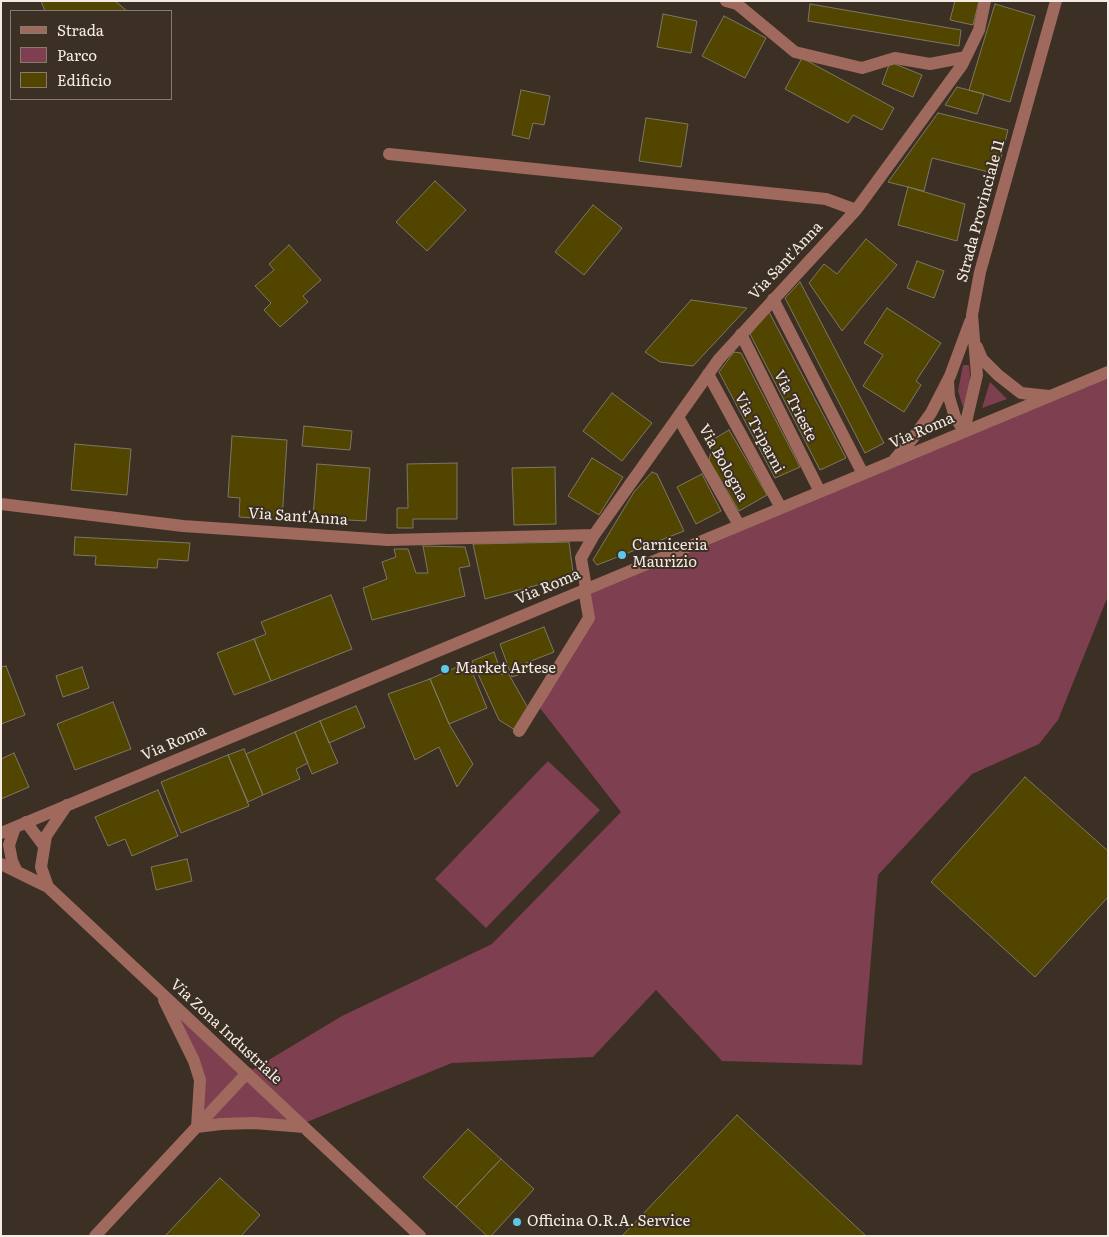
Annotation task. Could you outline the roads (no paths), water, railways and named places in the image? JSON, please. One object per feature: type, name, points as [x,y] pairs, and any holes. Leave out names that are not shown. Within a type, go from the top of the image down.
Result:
[{"type":"street","points":[[726,1],[737,4],[795,52],[814,57],[862,68],[895,58],[930,64],[966,57]]},
{"type":"street","name":"Via Sant'Anna","points":[[519,731],[589,618],[581,558],[594,535],[719,359],[856,210],[962,65],[979,30],[984,1]]},
{"type":"street","name":"Strada Provinciale 11","points":[[964,431],[977,375],[972,315],[980,272],[1056,1]]},
{"type":"street","points":[[389,154],[826,199],[856,210]]},
{"type":"street","points":[[773,299],[863,474]]},
{"type":"street","points":[[892,462],[931,413],[948,381],[972,315]]},
{"type":"street","name":"Via Trieste","points":[[741,334],[820,492]]},
{"type":"street","points":[[974,340],[982,359],[1020,393],[1051,396]]},
{"type":"street","name":"Via Roma","points":[[1,833],[1108,372]]},
{"type":"street","name":"Via Triparni","points":[[708,374],[781,508]]},
{"type":"street","points":[[948,381],[949,397],[955,418],[964,431]]},
{"type":"street","name":"Via Bologna","points":[[678,416],[739,525]]},
{"type":"street","name":"Via Sant'Anna","points":[[1,504],[183,526],[388,540],[594,535]]},
{"type":"street","points":[[48,887],[41,867],[46,836],[67,805]]},
{"type":"street","points":[[17,872],[12,861],[9,845],[20,825],[44,846]]},
{"type":"street","name":"Via Zona Industriale","points":[[1,864],[48,887],[420,1236]]},
{"type":"street","points":[[161,992],[194,1061],[200,1080],[197,1127]]},
{"type":"street","points":[[95,1236],[247,1073]]},
{"type":"street","points":[[197,1127],[254,1123],[304,1127]]},
{"type":"place","name":"Carniceria Maurizio","points":[[622,555]]},
{"type":"place","name":"Market Artese","points":[[445,669]]},
{"type":"place","name":"Officina O.R.A. Service","points":[[517,1222]]}]
